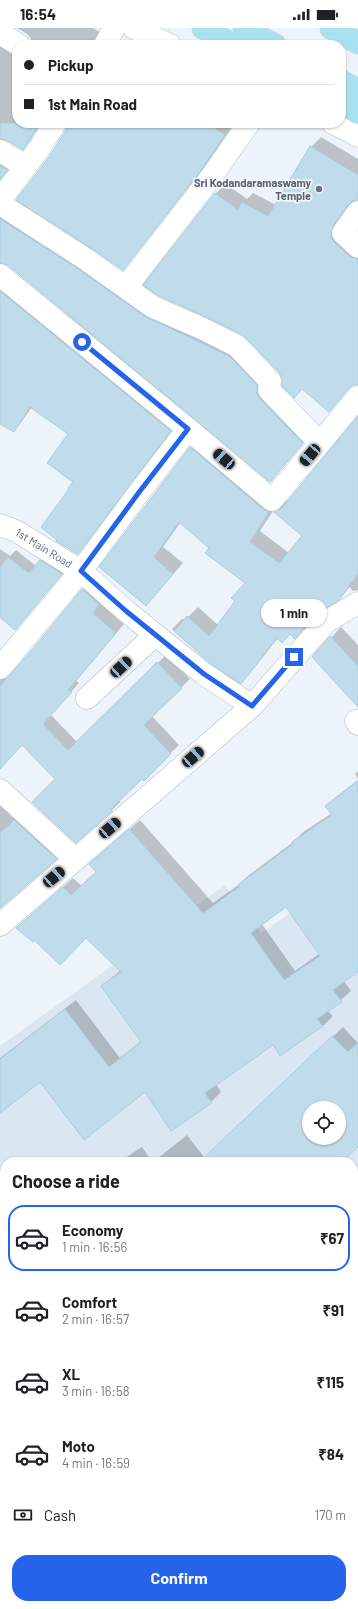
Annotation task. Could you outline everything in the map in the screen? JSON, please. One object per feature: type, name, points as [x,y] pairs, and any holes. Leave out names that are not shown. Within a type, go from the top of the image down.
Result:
[{"type":"highway","points":[[203,28],[225,40]]},
{"type":"highway","points":[[244,28],[266,40]]},
{"type":"highway","points":[[331,28],[358,43]]},
{"type":"highway","points":[[346,84],[358,90]]},
{"type":"highway","points":[[346,106],[358,112]]},
{"type":"street","points":[[108,40],[114,28]]},
{"type":"street","points":[[134,28],[159,40]]},
{"type":"street","points":[[0,33],[12,41]]},
{"type":"street","points":[[0,200],[26,166],[52,128]]},
{"type":"street","points":[[126,287],[209,180],[245,128]]},
{"type":"street","points":[[342,128],[358,136]]},
{"type":"street","points":[[0,151],[26,166]]},
{"type":"street","points":[[0,204],[84,258],[153,307],[237,346],[270,381],[269,390],[320,443]]},
{"type":"street","points":[[358,212],[343,233],[358,247]]},
{"type":"street","points":[[0,275],[272,500],[358,397]]},
{"type":"street","points":[[0,668],[81,571],[188,429]]},
{"type":"street","name":"1st Main Road","points":[[0,524],[16,531],[81,571],[155,635],[204,674],[252,706]]},
{"type":"street","points":[[0,924],[252,706],[326,622],[358,602]]},
{"type":"street","points":[[87,698],[155,635]]},
{"type":"street","points":[[0,790],[75,859]]},
{"type":"shaded area","points":[[358,867],[358,1157],[0,1157],[0,1046],[225,885],[261,933]]},
{"type":"building","points":[[0,123],[12,123],[12,128],[37,128],[23,150],[6,140],[0,139]]},
{"type":"building","points":[[66,128],[215,128],[225,135],[199,173],[123,270],[16,200],[50,156]]},
{"type":"building","points":[[310,146],[358,175],[358,200],[352,201],[348,205],[333,226],[331,237],[334,242],[349,256],[358,259],[358,385],[353,385],[348,389],[329,412],[302,389],[294,398],[282,386],[282,377],[279,372],[243,335],[159,296],[143,285],[215,193],[238,210],[242,202],[268,216]]},
{"type":"building","points":[[0,166],[7,170],[0,179]]},
{"type":"building","points":[[0,219],[77,268],[146,317],[229,356],[257,385],[257,394],[260,399],[303,443],[270,482],[8,265],[0,263]]},
{"type":"building","points":[[0,291],[171,431],[78,554],[56,541],[57,540],[41,527],[73,482],[47,463],[68,434],[30,407],[14,432],[0,424]]},
{"type":"building","points":[[358,416],[358,574],[339,600],[317,614],[295,639],[290,634],[282,643],[277,638],[241,684],[211,664],[174,631],[187,616],[209,636],[235,601],[231,598],[245,583],[205,553],[209,548],[179,522],[154,557],[173,574],[146,606],[99,567],[190,447],[264,510],[269,512],[250,542],[279,563],[302,536],[274,512],[282,508]]},
{"type":"building","points":[[8,557],[29,573],[40,560],[62,574],[15,630],[0,617],[0,567]]},
{"type":"building","points":[[82,589],[99,604],[93,613],[116,633],[68,690],[72,692],[43,724],[68,750],[157,662],[182,688],[144,725],[171,754],[144,781],[142,779],[111,809],[112,811],[76,843],[32,802],[55,779],[22,745],[0,769],[0,686],[33,649]]},
{"type":"building","points":[[330,636],[358,666],[358,707],[312,657]]},
{"type":"building","points":[[358,781],[358,972],[333,990],[342,1002],[317,1019],[323,1026],[280,1056],[273,1045],[205,1093],[212,1103],[171,1131],[145,1092],[84,1140],[40,1082],[0,1113],[0,1059],[65,1009],[109,1067],[141,1042],[101,986],[121,972],[86,938],[60,965],[34,940],[33,942],[16,928],[63,887],[71,895],[96,872],[89,864],[129,829],[203,913],[239,887],[238,885],[293,844],[292,842],[332,815],[325,806]],"holes":[[[286,907],[320,956],[284,980],[251,933]]]},
{"type":"building","points":[[14,820],[57,859],[0,908],[0,833]]},
{"type":"building","points":[[332,1036],[348,1052],[358,1043],[358,1147],[347,1157],[204,1157]]},
{"type":"place","name":"Sri Kodandaramaswamy Temple","points":[[319,189]]},
{"type":"route","points":[[82,342],[188,429],[81,571],[126,611],[204,674],[252,706],[294,657]]}]
